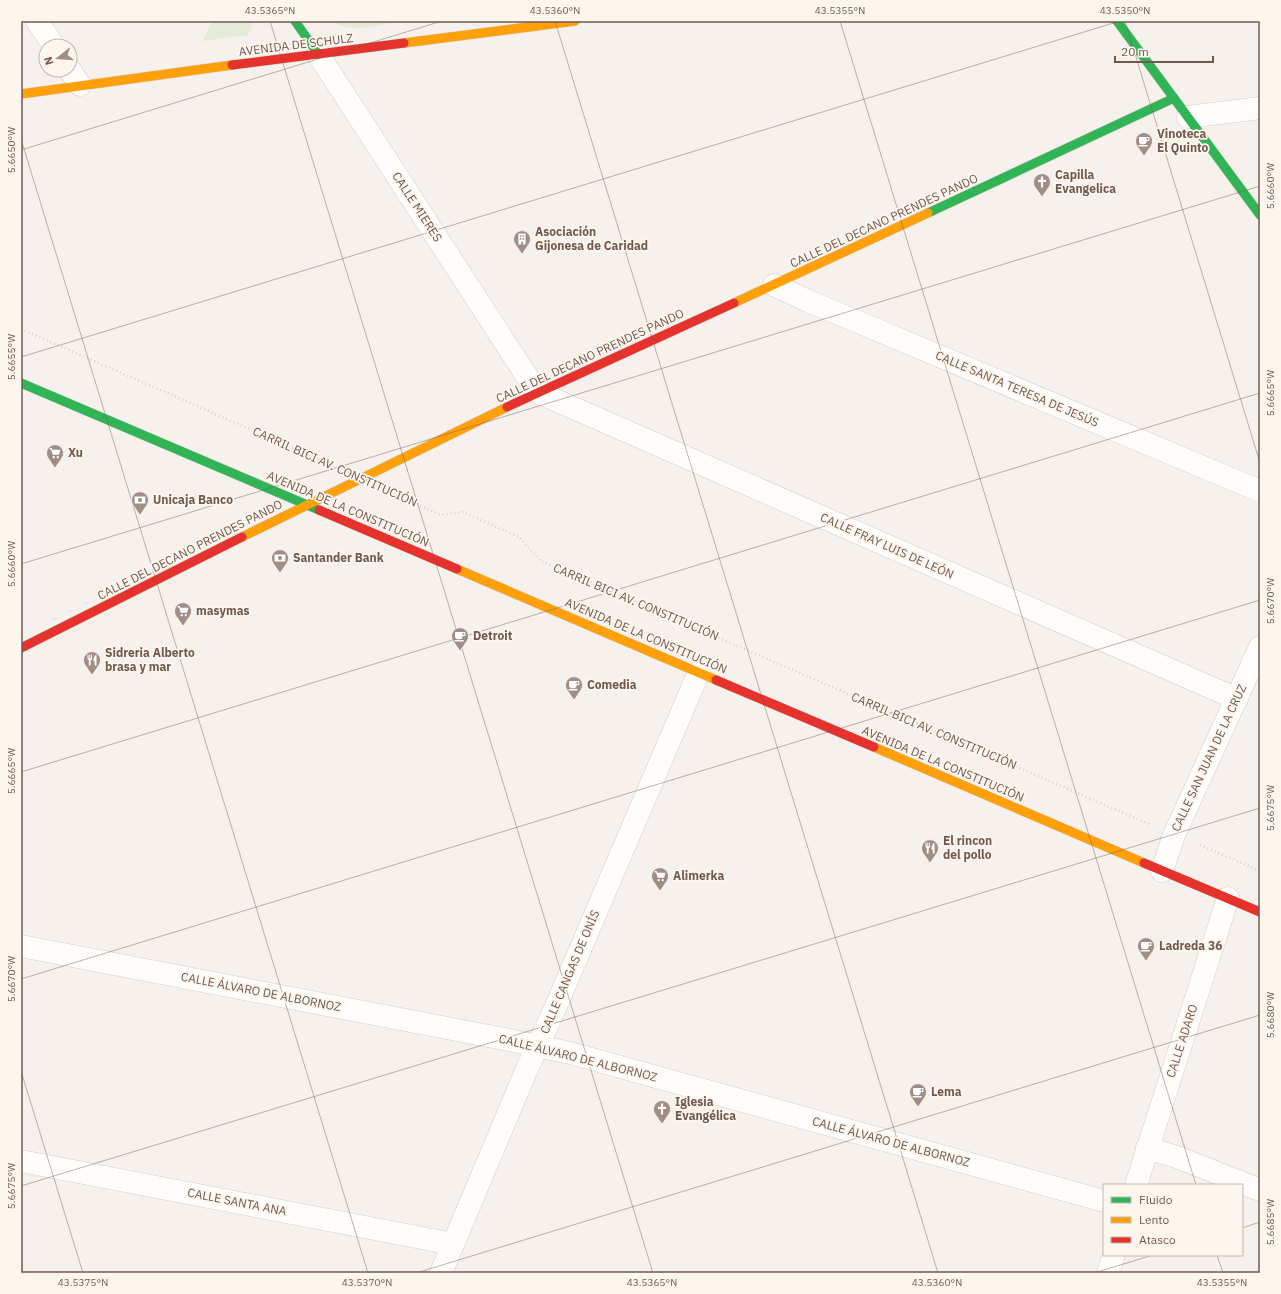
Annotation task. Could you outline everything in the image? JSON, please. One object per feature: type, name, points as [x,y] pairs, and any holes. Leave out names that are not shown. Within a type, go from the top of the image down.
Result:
[{"type":"street","points":[[37,21],[49,38]]},
{"type":"street","name":"CALLE MIERES","points":[[295,21],[318,54],[537,392]]},
{"type":"street","name":"AVENIDA DE SCHULZ","points":[[78,78],[318,54],[575,21]]},
{"type":"street","points":[[1118,21],[1260,215]]},
{"type":"street","name":"AVENIDA DE SCHULZ","points":[[21,94],[75,78]]},
{"type":"street","name":"CALLE DEL DECANO PRENDES PANDO","points":[[21,648],[537,392],[774,285],[1174,98]]},
{"type":"street","points":[[1188,117],[1260,108]]},
{"type":"street","name":"CALLE SANTA TERESA DE JESÚS","points":[[774,285],[828,310],[1260,491]]},
{"type":"street","name":"AVENIDA DE LA CONSTITUCIÓN","points":[[21,383],[1260,912]]},
{"type":"street","name":"CALLE FRAY LUIS DE LEÓN","points":[[537,392],[1236,700]]},
{"type":"street","name":"CALLE SAN JUAN DE LA CRUZ","points":[[1162,871],[1174,835],[1260,647]]},
{"type":"street","name":"CALLE CANGAS DE ONÍS","points":[[441,1273],[699,672]]},
{"type":"street","name":"CALLE ADARO","points":[[1136,1184],[1228,898]]},
{"type":"street","name":"CALLE ÁLVARO DE ALBORNOZ","points":[[21,946],[570,1053],[1103,1201]]},
{"type":"street","points":[[1147,1148],[1177,1157],[1260,1190]]},
{"type":"street","name":"CALLE SANTA ANA","points":[[21,1161],[453,1244]]},
{"type":"street","points":[[1108,1273],[1114,1256]]},
{"type":"path","name":"CARRIL BICI AV. CONSTITUCIÓN","points":[[21,329],[362,478],[441,515],[463,512],[519,537],[541,560],[1260,871]]},
{"type":"green space","points":[[212,21],[249,21],[252,26],[248,35],[203,41]]},
{"type":"green space","points":[[333,21],[402,21],[356,28],[339,25]]},
{"type":"traffic: fast","points":[[295,21],[318,54]]},
{"type":"traffic: fast","points":[[1117,21],[1260,215]]},
{"type":"traffic: fast","points":[[928,213],[1174,98]]},
{"type":"traffic: fast","points":[[21,383],[319,510]]},
{"type":"traffic: slow","points":[[404,43],[575,21]]},
{"type":"traffic: slow","points":[[21,94],[232,65]]},
{"type":"traffic: slow","points":[[734,303],[928,213]]},
{"type":"traffic: slow","points":[[242,537],[507,407]]},
{"type":"traffic: slow","points":[[457,569],[716,680]]},
{"type":"traffic: slow","points":[[874,747],[1144,863]]},
{"type":"traffic: jam","points":[[232,65],[404,43]]},
{"type":"traffic: jam","points":[[507,407],[734,303]]},
{"type":"traffic: jam","points":[[319,510],[457,569]]},
{"type":"traffic: jam","points":[[21,648],[242,537]]},
{"type":"traffic: jam","points":[[716,680],[874,747]]},
{"type":"traffic: jam","points":[[1144,863],[1260,912]]},
{"type":"place","name":"Vinoteca El Quinto","points":[[1144,156]]},
{"type":"place","name":"Capilla Evangelica","points":[[1042,197]]},
{"type":"place","name":"Asociación Gijonesa de Caridad","points":[[522,254]]},
{"type":"place","name":"Xu","points":[[55,468]]},
{"type":"place","name":"Unicaja Banco","points":[[140,515]]},
{"type":"place","name":"Santander Bank","points":[[280,573]]},
{"type":"place","name":"masymas","points":[[183,626]]},
{"type":"place","name":"Detroit","points":[[460,651]]},
{"type":"place","name":"Sidreria Alberto brasa y mar","points":[[92,675]]},
{"type":"place","name":"Comedia","points":[[574,700]]},
{"type":"place","name":"El rincon del pollo","points":[[930,863]]},
{"type":"place","name":"Alimerka","points":[[660,891]]},
{"type":"place","name":"Ladreda 36","points":[[1146,961]]},
{"type":"place","name":"Lema","points":[[918,1107]]},
{"type":"place","name":"Iglesia Evangélica","points":[[662,1124]]}]
